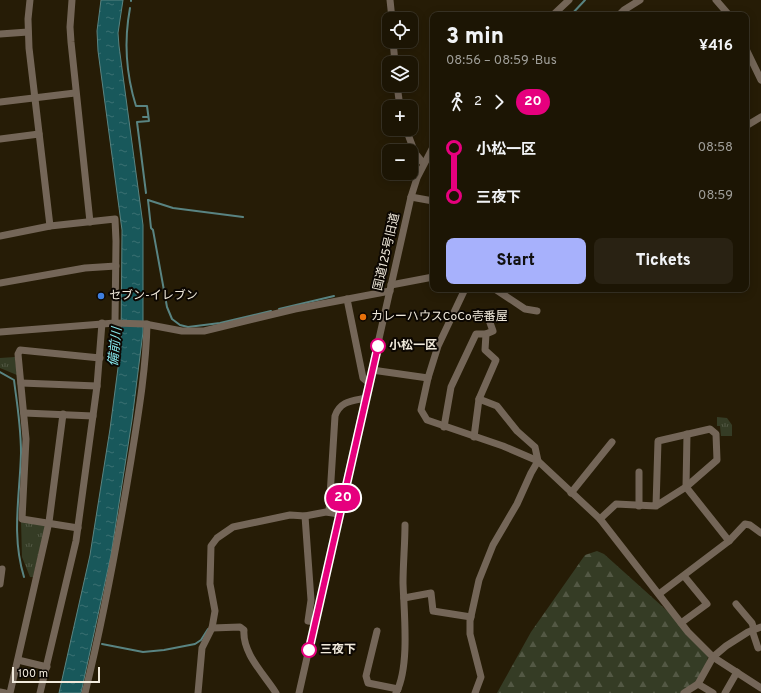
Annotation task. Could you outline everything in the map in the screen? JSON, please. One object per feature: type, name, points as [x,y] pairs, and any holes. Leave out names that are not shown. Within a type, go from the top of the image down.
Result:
[{"type":"street","points":[[30,0],[28,32],[38,134],[50,226]]},
{"type":"street","points":[[72,0],[70,27],[90,222]]},
{"type":"street","points":[[390,0],[391,12]]},
{"type":"street","points":[[556,12],[569,0]]},
{"type":"street","points":[[622,12],[640,0]]},
{"type":"street","points":[[716,0],[726,12]]},
{"type":"street","points":[[0,34],[28,32]]},
{"type":"street","points":[[749,55],[761,80]]},
{"type":"street","points":[[0,102],[76,94]]},
{"type":"street","points":[[749,124],[761,118]]},
{"type":"street","points":[[0,139],[38,134]]},
{"type":"street","points":[[409,136],[415,153],[423,163]]},
{"type":"street","name":"国道125号旧道","points":[[299,693],[411,197],[423,163],[430,151]]},
{"type":"street","points":[[411,197],[430,200]]},
{"type":"street","points":[[0,236],[50,226],[115,219],[117,323]]},
{"type":"street","points":[[0,283],[79,269],[116,266]]},
{"type":"street","points":[[0,332],[102,323],[146,324],[182,331],[204,331],[347,299],[430,278]]},
{"type":"street","points":[[464,292],[438,346],[428,378],[421,410],[427,420],[503,446],[538,461],[600,519],[688,632],[713,657],[761,688]]},
{"type":"street","points":[[503,292],[525,309],[537,311]]},
{"type":"street","points":[[347,299],[363,378],[369,383]]},
{"type":"street","points":[[444,427],[450,387],[476,334],[486,334],[493,331],[489,320]]},
{"type":"street","points":[[40,693],[78,528],[97,386],[102,323]]},
{"type":"street","points":[[85,693],[100,632],[119,533],[138,412],[146,324]]},
{"type":"street","points":[[474,437],[479,400],[496,360],[485,350],[486,334]]},
{"type":"street","points":[[78,528],[49,522],[22,519],[26,439],[22,383],[18,354],[20,350],[100,358]]},
{"type":"street","points":[[372,370],[428,378]]},
{"type":"street","points":[[22,383],[97,386]]},
{"type":"street","points":[[329,512],[335,416],[337,408],[342,403],[366,398]]},
{"type":"street","points":[[475,693],[482,677],[470,634],[471,618],[479,580],[492,545],[518,504],[531,473],[538,461],[535,447],[517,431],[497,406],[479,400]]},
{"type":"street","points":[[24,413],[93,416]]},
{"type":"street","points":[[10,693],[49,522],[63,414]]},
{"type":"street","points":[[600,519],[616,504],[656,506],[686,487],[717,460],[716,434],[710,429],[658,441],[656,506]]},
{"type":"street","points":[[686,434],[686,487],[729,541]]},
{"type":"street","points":[[571,493],[612,442]]},
{"type":"street","points":[[639,472],[639,506]]},
{"type":"street","points":[[198,693],[202,648],[212,628],[215,611],[210,584],[211,546],[217,538],[233,527],[290,515],[305,516],[329,512],[339,514]]},
{"type":"street","points":[[305,516],[311,600],[308,621],[316,622]]},
{"type":"street","points":[[659,594],[729,541],[745,524],[750,525],[761,533]]},
{"type":"street","points":[[377,631],[366,676],[368,683],[397,691],[403,667],[405,640],[405,525]]},
{"type":"street","points":[[0,584],[2,569]]},
{"type":"street","points":[[681,623],[707,604],[684,576]]},
{"type":"street","points":[[404,598],[431,593],[433,611],[471,618]]},
{"type":"street","points":[[736,604],[756,629],[758,648]]},
{"type":"street","points":[[212,628],[240,627],[244,630],[243,640],[256,666],[276,693]]},
{"type":"street","points":[[684,693],[698,684],[713,657],[726,646],[756,629]]},
{"type":"street","points":[[18,660],[46,667]]},
{"type":"street","points":[[725,693],[737,672]]},
{"type":"street","points":[[698,684],[713,693]]},
{"type":"street","points":[[0,692],[5,693]]},
{"type":"green space","points":[[15,357],[17,375],[0,368],[0,358]]},
{"type":"green space","points":[[717,417],[727,418],[732,425],[732,436],[721,436],[720,426],[717,426]]},
{"type":"green space","points":[[21,521],[43,524],[45,527],[33,577],[30,577],[22,557]]},
{"type":"green space","points":[[597,551],[604,554],[703,643],[708,652],[708,659],[704,669],[693,686],[687,693],[497,693],[531,632],[585,555]]},
{"type":"water","points":[[101,0],[123,0],[118,33],[143,225],[143,332],[132,420],[111,555],[81,693],[59,693],[90,555],[110,429],[121,345],[122,230],[98,51],[97,31]]},
{"type":"waterway","points":[[574,12],[585,0]]},
{"type":"waterway","points":[[130,8],[127,32],[127,57],[130,82],[136,106],[147,106],[149,121],[137,122],[146,193]]},
{"type":"waterway","points":[[143,117],[148,117]]},
{"type":"waterway","points":[[148,200],[151,228],[153,230],[167,307],[172,319],[180,325],[188,327],[220,323],[271,311]]},
{"type":"waterway","points":[[148,200],[173,208],[243,217]]},
{"type":"waterway","points":[[279,309],[334,296]]},
{"type":"waterway","points":[[0,372],[14,380],[18,412],[21,453],[17,530],[20,561],[24,577]]},
{"type":"waterway","points":[[102,644],[143,652],[164,650],[195,644],[201,640],[208,629]]},
{"type":"bus line","name":"20","points":[[309,650],[378,346]]},
{"type":"place","name":"セブン-イレブン","points":[[101,296]]},
{"type":"place","name":"カレーハウスCoCo壱番屋","points":[[363,317]]},
{"type":"place","name":"小松一区","points":[[378,346]]},
{"type":"place","name":"三夜下","points":[[309,650]]},
{"type":"water label","name":"備前川","points":[[116,347]]}]
